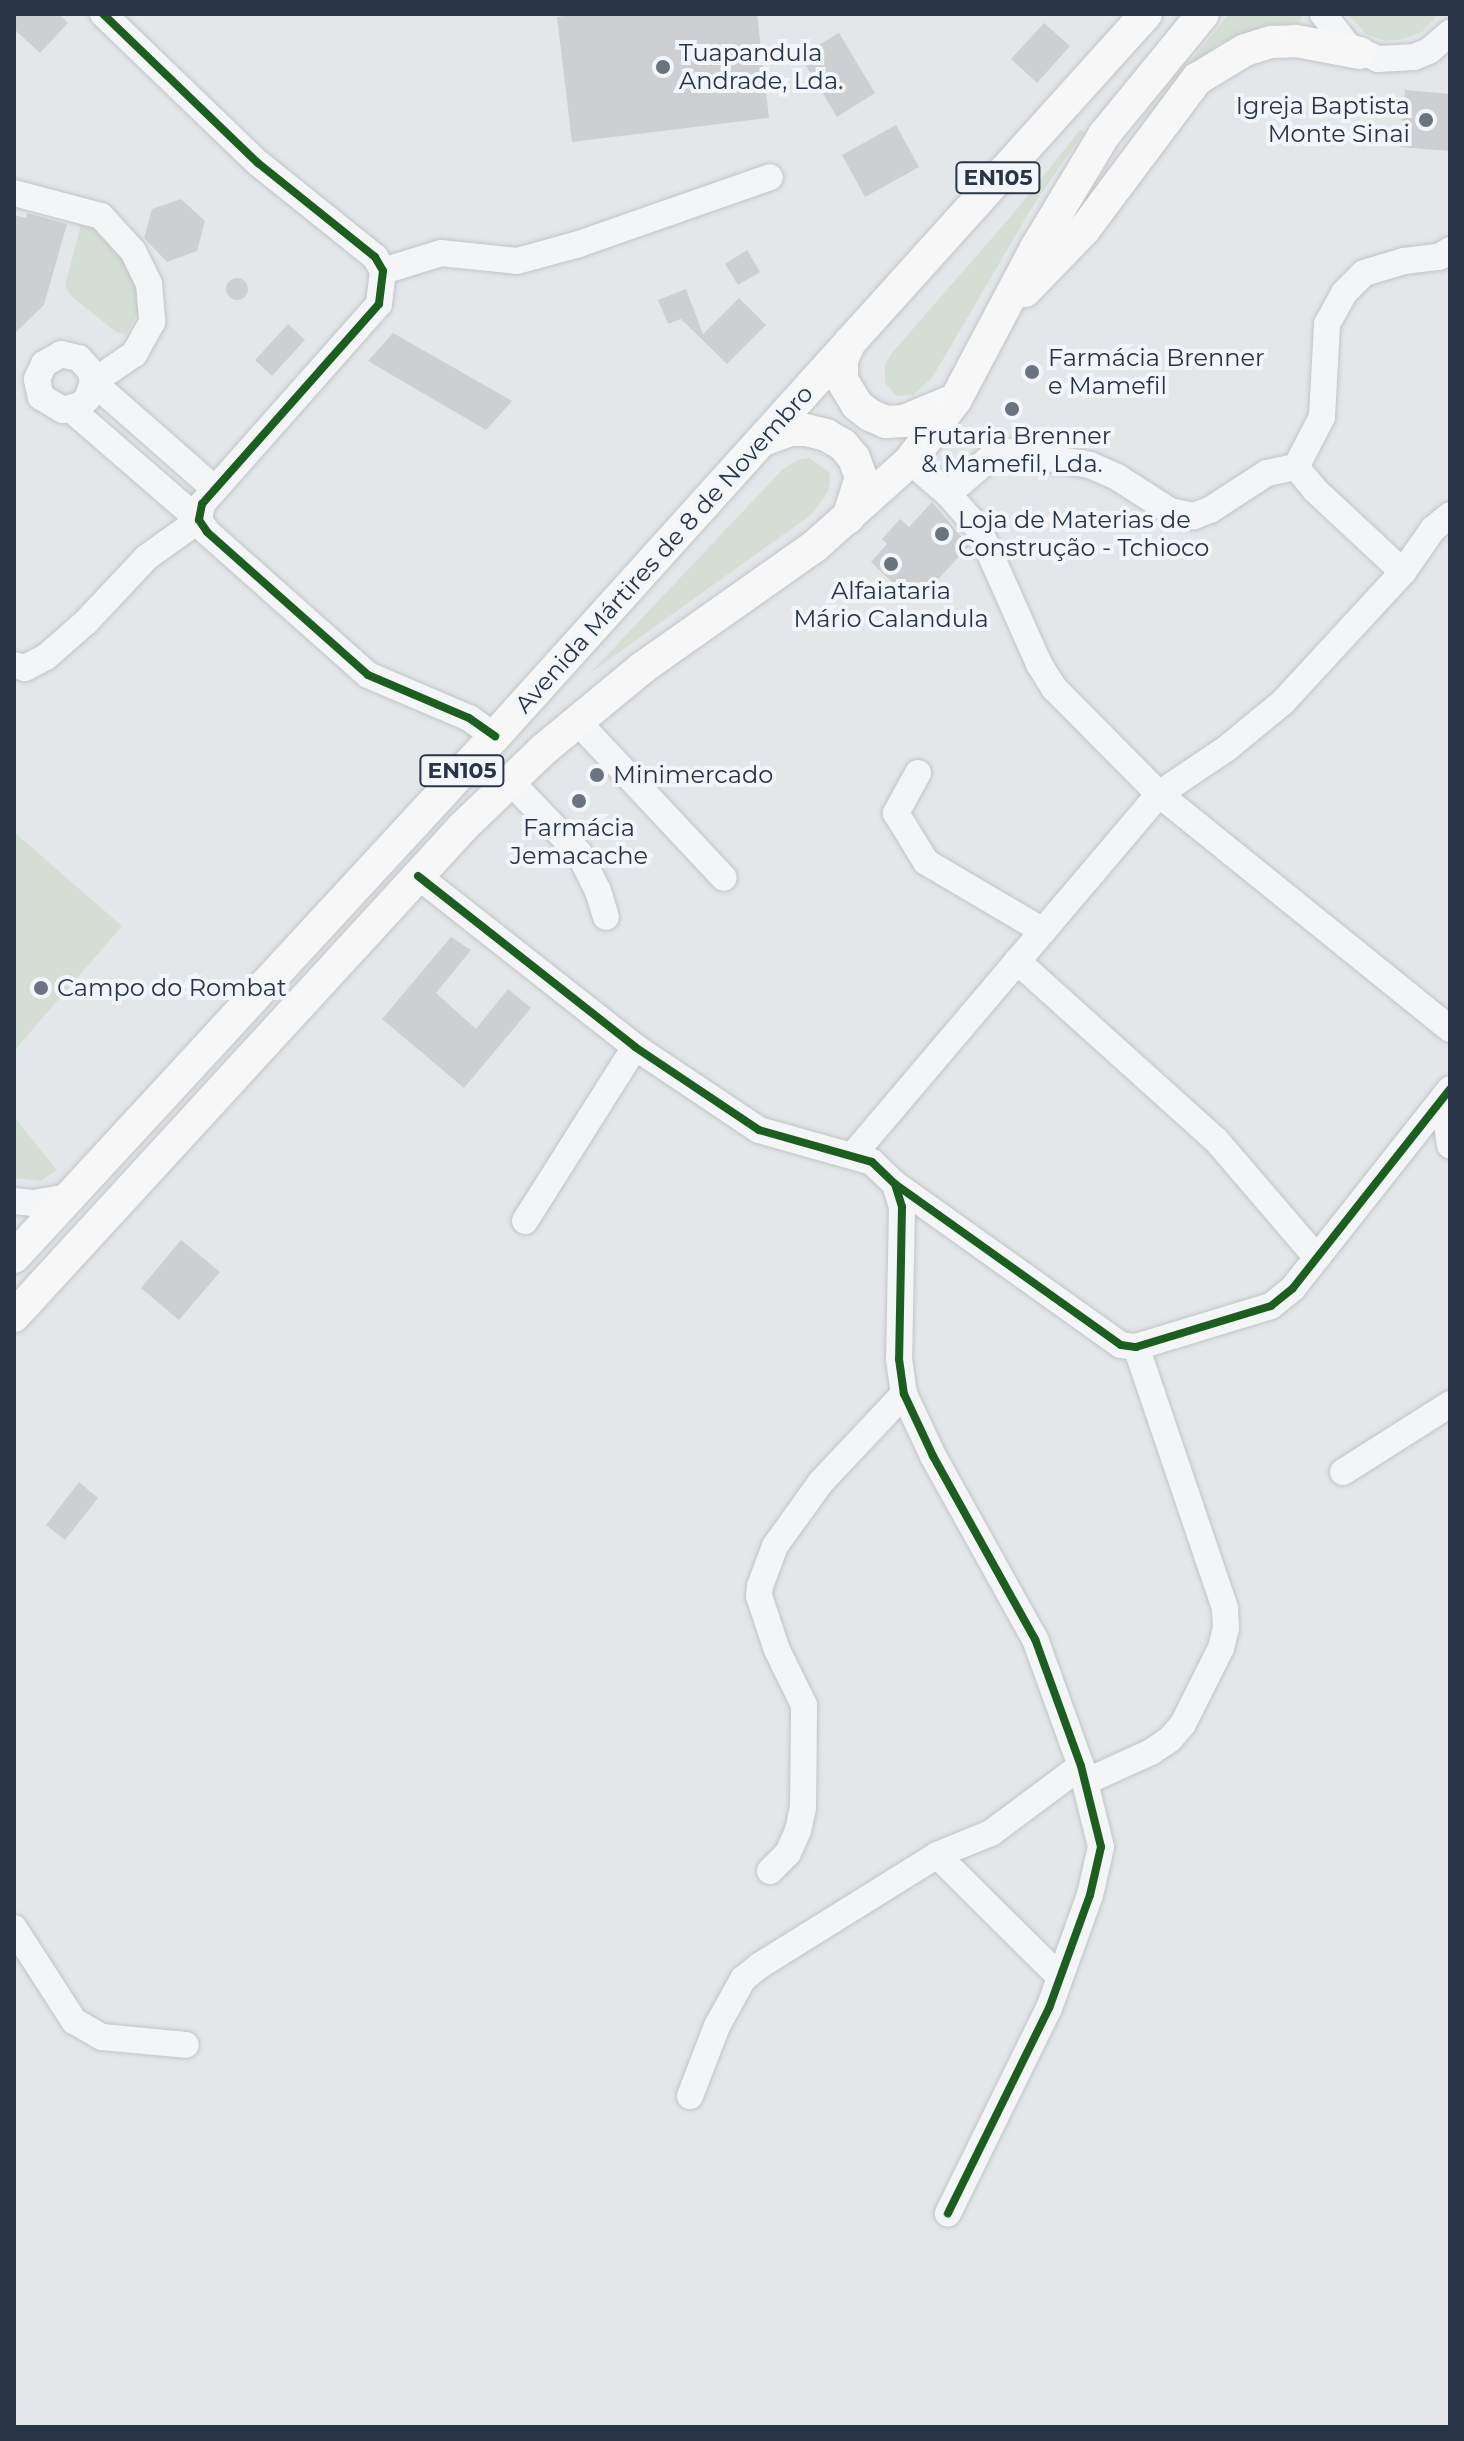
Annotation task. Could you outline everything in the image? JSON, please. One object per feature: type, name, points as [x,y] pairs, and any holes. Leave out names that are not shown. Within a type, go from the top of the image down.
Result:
[{"type":"main road","name":"Avenida Mártires de 8 de Novembro","points":[[14,1257],[495,736],[1146,14]]},
{"type":"main road","name":"Avenida Mártires de 8 de Novembro","points":[[14,1316],[418,876],[510,781],[576,720],[848,518],[910,461],[956,399],[1006,310],[1036,248],[1104,135],[1203,14]]},
{"type":"main road","points":[[1006,310],[1084,230],[1197,79],[1245,50],[1272,42],[1296,41],[1360,53]]},
{"type":"main road","points":[[850,342],[842,360],[842,380],[857,405],[870,415],[886,422],[904,421],[956,399]]},
{"type":"main road","points":[[763,440],[790,430],[806,430],[826,435],[843,445],[854,458],[861,477],[848,518]]},
{"type":"street","points":[[14,665],[25,668],[46,657],[86,622],[147,557],[199,520],[202,504],[379,304],[383,271],[375,257],[258,163],[103,14]]},
{"type":"street","points":[[1323,14],[1337,37],[1360,53],[1387,60],[1450,48]]},
{"type":"street","points":[[1414,57],[1429,51],[1450,33]]},
{"type":"street","points":[[383,271],[441,253],[517,261],[579,244],[770,177]]},
{"type":"street","points":[[14,193],[101,216],[133,251],[149,284],[152,322],[134,354],[93,382],[87,399],[71,409],[55,408],[41,397],[37,379],[44,364],[61,354],[71,354],[87,364],[93,382],[215,489]]},
{"type":"street","points":[[1296,467],[1322,417],[1327,324],[1344,293],[1364,273],[1404,261],[1439,257],[1450,250]]},
{"type":"street","points":[[71,409],[199,520],[207,532],[368,675],[469,718],[495,736]]},
{"type":"street","points":[[948,494],[991,457],[1011,452],[1090,465],[1117,477],[1170,511],[1194,516],[1267,473],[1296,467]]},
{"type":"street","points":[[910,461],[948,494],[985,539],[1039,664],[1054,688],[1159,794],[1450,1029]]},
{"type":"street","points":[[1296,467],[1315,490],[1403,572]]},
{"type":"street","points":[[853,1155],[1159,794],[1226,749],[1283,702],[1403,572],[1433,529],[1450,515]]},
{"type":"street","points":[[576,720],[724,878]]},
{"type":"street","points":[[918,773],[896,813],[926,862],[1043,931]]},
{"type":"street","points":[[510,781],[579,853],[598,891],[606,917]]},
{"type":"street","points":[[418,876],[635,1047],[759,1130],[872,1162],[895,1184],[1121,1345],[1136,1347],[1271,1306],[1293,1288],[1446,1093]]},
{"type":"street","points":[[1017,961],[1216,1140],[1317,1258]]},
{"type":"street","points":[[525,1221],[635,1047]]},
{"type":"street","points":[[1446,1093],[1450,1145]]},
{"type":"street","points":[[895,1184],[902,1207],[899,1359],[904,1394],[933,1456],[1035,1639],[1083,1774],[1101,1847],[1090,1895],[1049,2008],[948,2213]]},
{"type":"street","points":[[14,1201],[34,1203],[68,1197]]},
{"type":"street","points":[[690,2096],[717,2026],[743,1979],[759,1966],[937,1855],[991,1833],[1083,1774],[1170,1739],[1183,1724],[1221,1648],[1226,1628],[1225,1608],[1136,1347]]},
{"type":"street","points":[[770,1871],[788,1853],[798,1831],[803,1808],[804,1705],[777,1650],[759,1596],[760,1586],[775,1546],[821,1482],[904,1394]]},
{"type":"street","points":[[1343,1472],[1450,1404]]},
{"type":"street","points":[[937,1855],[1060,1977]]},
{"type":"street","points":[[14,1928],[74,2021],[102,2037],[186,2045]]},
{"type":"shaded area","points":[[1229,14],[1303,14],[1299,24],[1266,25],[1218,44],[1199,61],[1110,170],[1159,100]]},
{"type":"shaded area","points":[[1347,14],[1439,14],[1422,32],[1404,39],[1386,41],[1367,35]]},
{"type":"shaded area","points":[[1080,130],[1084,132],[1036,201],[932,378],[913,395],[896,396],[885,383],[885,365],[891,354],[1012,215]]},
{"type":"shaded area","points":[[81,224],[106,235],[122,255],[137,289],[138,312],[126,335],[116,332],[71,296],[65,286]]},
{"type":"shaded area","points":[[809,458],[829,472],[830,481],[828,492],[811,515],[590,673],[782,470],[797,460]]},
{"type":"shaded area","name":"Campo do Rombat","points":[[14,832],[122,926],[14,1051]]},
{"type":"shaded area","points":[[14,1117],[57,1170],[41,1181],[14,1178]]},
{"type":"building","points":[[14,14],[59,14],[68,23],[40,53],[14,29]]},
{"type":"building","name":"Tuapandula Andrade, Lda.","points":[[579,14],[757,14],[769,118],[572,142],[557,17]]},
{"type":"building","points":[[1044,23],[1070,46],[1037,83],[1011,59]]},
{"type":"building","points":[[839,33],[875,93],[837,117],[800,56]]},
{"type":"building","name":"Igreja Baptista Monte Sinai","points":[[1405,90],[1450,94],[1450,151],[1400,147]]},
{"type":"building","points":[[896,125],[919,167],[865,197],[842,155]]},
{"type":"building","points":[[181,199],[205,221],[197,251],[167,262],[144,238],[152,209]]},
{"type":"building","points":[[27,213],[67,224],[44,305],[14,334],[14,215],[26,218]]},
{"type":"building","points":[[747,250],[760,272],[738,285],[725,264]]},
{"type":"building","points":[[237,278],[245,281],[248,289],[245,297],[237,300],[229,297],[226,289],[229,281]]},
{"type":"building","points":[[686,289],[703,334],[739,298],[766,325],[727,364],[681,319],[668,324],[658,300]]},
{"type":"building","points":[[288,324],[305,340],[272,376],[255,360]]},
{"type":"building","points":[[393,333],[512,401],[486,430],[368,361]]},
{"type":"building","points":[[932,502],[969,546],[915,604],[871,562],[887,544],[882,539],[900,519],[909,527]]},
{"type":"building","points":[[451,937],[471,950],[436,993],[476,1029],[508,989],[531,1008],[464,1088],[382,1019]]},
{"type":"building","points":[[181,1240],[220,1272],[179,1320],[141,1288]]},
{"type":"building","points":[[79,1482],[98,1498],[65,1540],[46,1525]]},
{"type":"cycle path","points":[[103,14],[258,163],[375,257],[383,271],[379,304],[202,504],[199,520],[207,532],[368,675],[469,718],[495,736]]},
{"type":"cycle path","points":[[418,876],[635,1047],[759,1130],[872,1162],[895,1184],[1121,1345],[1136,1347],[1271,1306],[1293,1288],[1450,1089]]},
{"type":"cycle path","points":[[895,1184],[902,1207],[899,1359],[904,1394],[933,1456],[1035,1639],[1081,1766],[1101,1847],[1090,1895],[1049,2008],[948,2213]]},
{"type":"place","name":"Tuapandula Andrade, Lda.","points":[[663,67]]},
{"type":"place","name":"Igreja Baptista Monte Sinai","points":[[1426,120]]},
{"type":"place","name":"Farmácia Brenner e Mamefil","points":[[1032,372]]},
{"type":"place","name":"Frutaria Brenner & Mamefil, Lda.","points":[[1012,409]]},
{"type":"place","name":"Loja de Materias de Construção - Tchioco","points":[[942,534]]},
{"type":"place","name":"Alfaiataria Mário Calandula","points":[[891,564]]},
{"type":"place","name":"Minimercado","points":[[597,775]]},
{"type":"place","name":"Farmácia Jemacache","points":[[579,801]]},
{"type":"place","name":"Campo do Rombat","points":[[41,988]]}]
